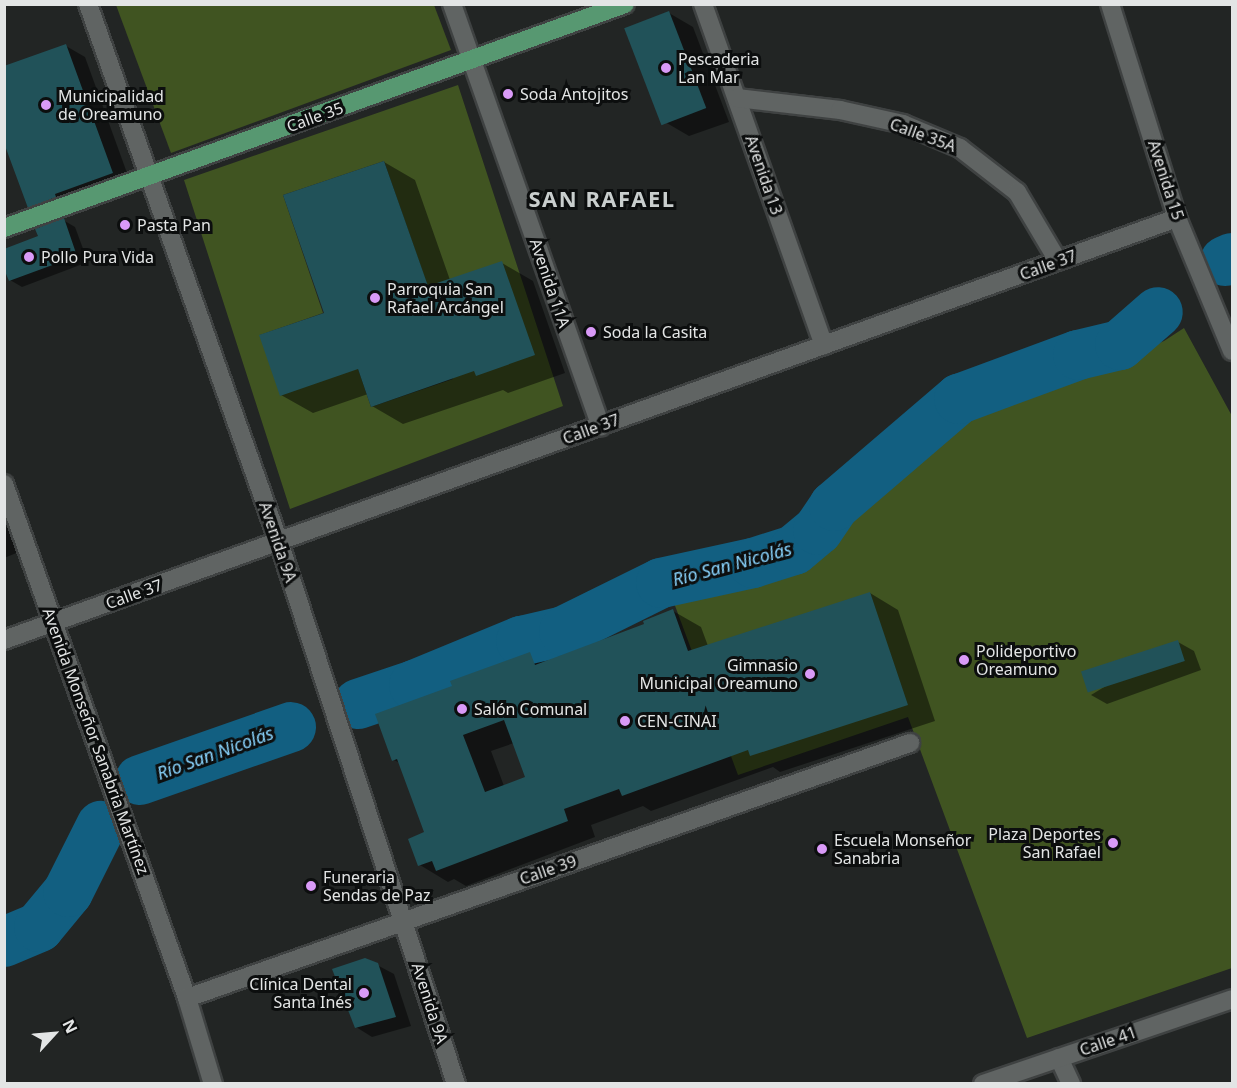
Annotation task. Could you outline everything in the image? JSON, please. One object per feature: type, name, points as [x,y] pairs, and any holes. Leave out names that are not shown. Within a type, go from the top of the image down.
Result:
[{"type":"main road","name":"Calle 35","points":[[4,228],[625,4]]},
{"type":"street","name":"Avenida 9A","points":[[88,4],[279,542],[456,1083]]},
{"type":"street","name":"Avenida 11A","points":[[452,4],[601,426]]},
{"type":"street","name":"Avenida 13","points":[[703,4],[824,345]]},
{"type":"street","name":"Avenida 15","points":[[1110,4],[1177,218],[1233,351]]},
{"type":"street","name":"Calle 35A","points":[[737,98],[861,115],[903,124],[960,148],[1017,192],[1058,261]]},
{"type":"street","name":"Calle 37","points":[[4,640],[1177,218]]},
{"type":"street","name":"Avenida Monseñor Sanabria Martínez","points":[[4,484],[187,998],[213,1083]]},
{"type":"street","name":"Calle 39","points":[[187,998],[910,743]]},
{"type":"street","name":"Calle 41","points":[[983,1083],[1233,999]]},
{"type":"street","points":[[1059,1058],[1071,1083]]},
{"type":"green space","points":[[116,5],[434,5],[451,50],[171,153]]},
{"type":"green space","points":[[458,85],[563,406],[290,509],[184,180]],"holes":[[[384,161],[446,339],[535,355],[443,348],[453,379],[371,407],[358,369],[260,335],[323,313],[283,195]]]},
{"type":"green space","name":"Polideportivo Oreamuno","points":[[1184,328],[1232,416],[1232,968],[1027,1038],[908,717],[738,775],[674,603],[821,555],[880,477],[964,416],[1088,374],[1164,341]]},
{"type":"building","name":"Pescaderia Lan Mar","points":[[669,11],[706,108],[661,125],[624,28]]},
{"type":"building","name":"Municipalidad de Oreamuno","points":[[66,44],[113,173],[55,194],[56,197],[28,208],[4,143],[4,66]]},
{"type":"building","name":"Parroquia San Rafael Arcángel","points":[[384,161],[428,286],[502,261],[535,355],[476,376],[474,371],[371,407],[358,369],[280,396],[259,335],[324,313],[283,195]]},
{"type":"building","points":[[64,218],[77,256],[9,281],[4,269],[4,249],[38,236],[35,229]]},
{"type":"building","points":[[870,592],[908,705],[750,756],[748,750],[622,796],[619,789],[564,809],[568,821],[436,871],[432,861],[418,866],[408,839],[424,832],[397,759],[392,761],[375,714],[452,686],[450,681],[530,652],[535,665],[644,624],[643,621],[673,609],[688,651]],"holes":[[[504,720],[525,777],[485,792],[463,735]]]},
{"type":"building","points":[[1178,640],[1185,661],[1088,692],[1081,672]]},
{"type":"building","name":"Clínica Dental Santa Inés","points":[[365,958],[378,963],[396,1017],[355,1028],[332,969]]},
{"type":"waterway","name":"Río San Nicolás","points":[[1225,261],[1232,258]]},
{"type":"waterway","name":"Río San Nicolás","points":[[358,704],[414,685],[521,641],[564,631],[661,583],[753,563],[794,550],[818,530],[834,506],[959,399],[1078,355],[1120,345],[1158,312]]},
{"type":"waterway","name":"Río San Nicolás","points":[[140,780],[291,727]]},
{"type":"waterway","name":"Río San Nicolás","points":[[4,942],[39,927],[68,892],[101,826]]},
{"type":"place","name":"Pescaderia Lan Mar","points":[[666,68]]},
{"type":"place","name":"Soda Antojitos","points":[[508,94]]},
{"type":"place","name":"Municipalidad de Oreamuno","points":[[46,105]]},
{"type":"place","name":"Pasta Pan","points":[[125,225]]},
{"type":"place","name":"Pollo Pura Vida","points":[[29,257]]},
{"type":"place","name":"Parroquia San Rafael Arcángel","points":[[375,298]]},
{"type":"place","name":"Soda la Casita","points":[[591,332]]},
{"type":"place","name":"Polideportivo Oreamuno","points":[[964,660]]},
{"type":"place","name":"Gimnasio Municipal Oreamuno","points":[[810,674]]},
{"type":"place","name":"Salón Comunal","points":[[462,709]]},
{"type":"place","name":"CEN-CINAI","points":[[625,721]]},
{"type":"place","name":"Plaza Deportes San Rafael","points":[[1113,843]]},
{"type":"place","name":"Escuela Monseñor Sanabria","points":[[822,849]]},
{"type":"place","name":"Funeraria Sendas de Paz","points":[[311,886]]},
{"type":"place","name":"Clínica Dental Santa Inés","points":[[364,993]]},
{"type":"district","name":"SAN RAFAEL","points":[[602,199]]}]
